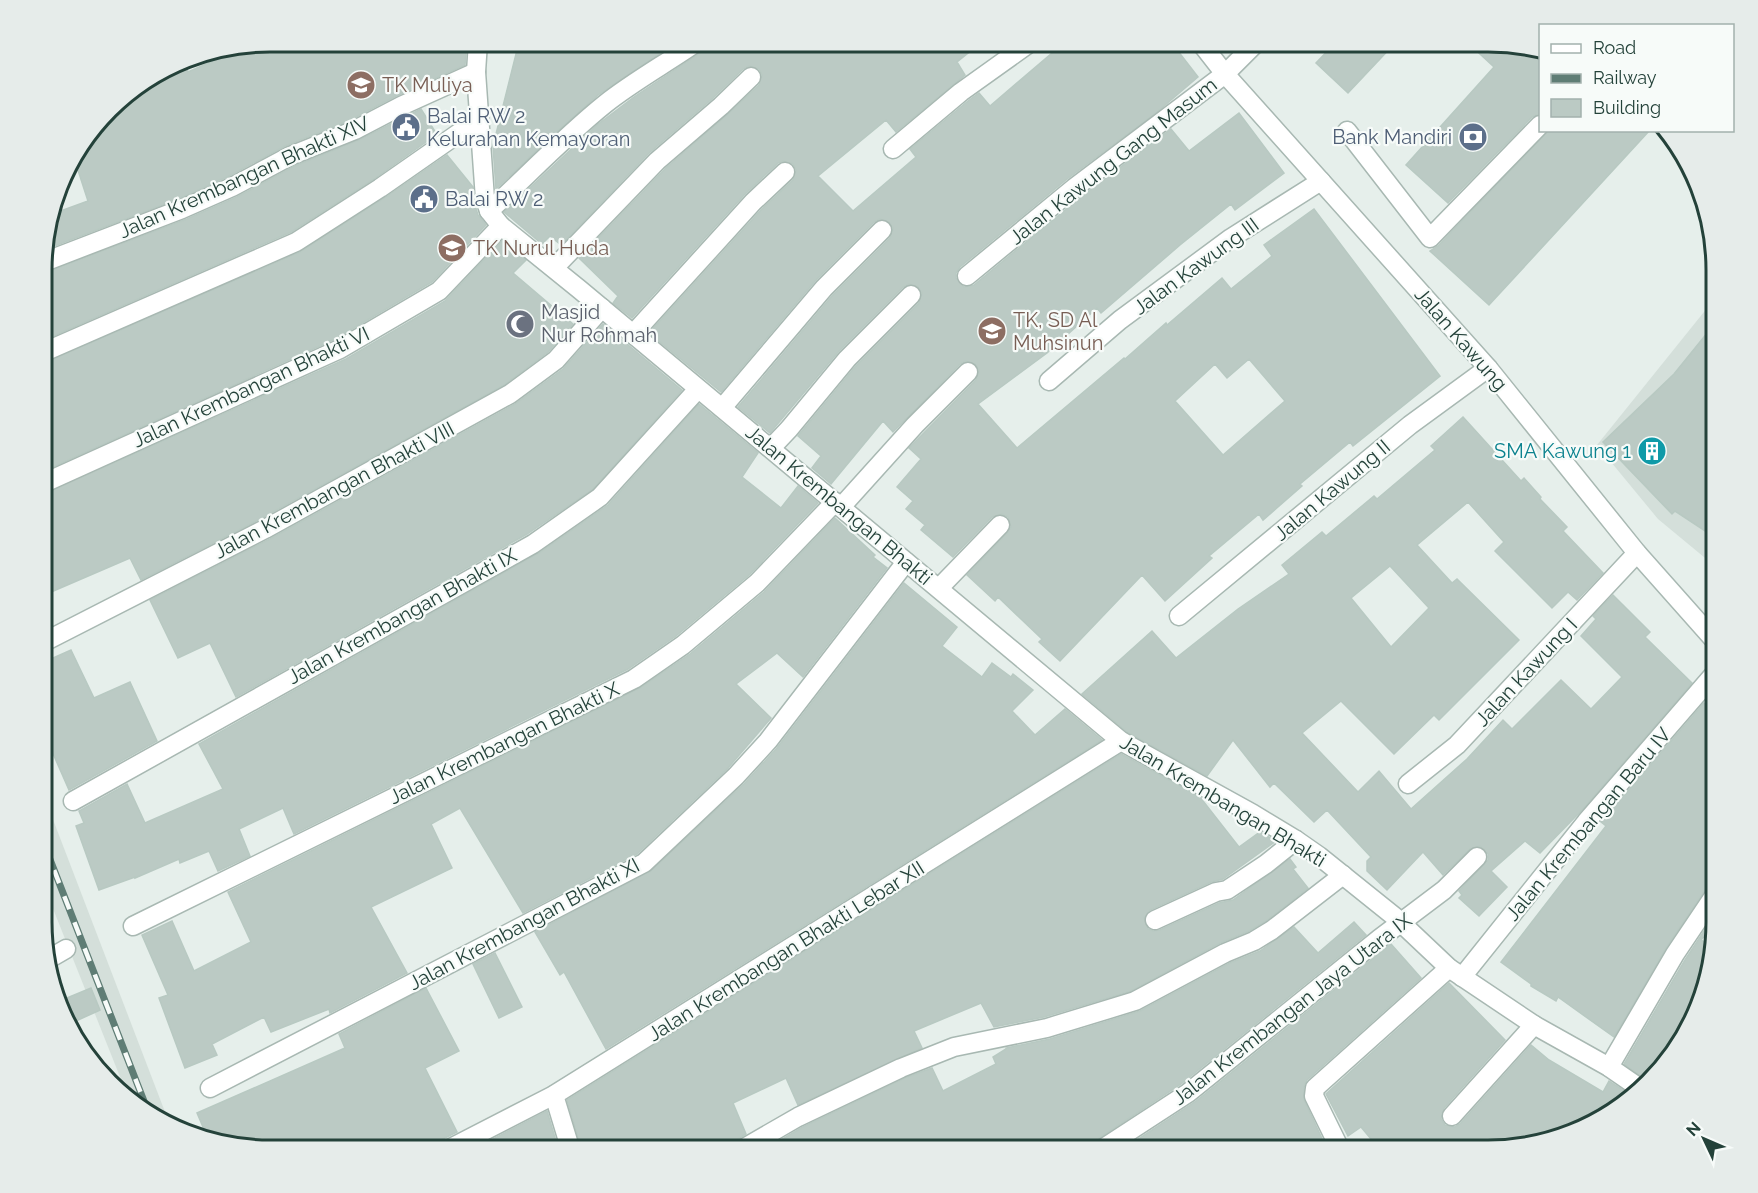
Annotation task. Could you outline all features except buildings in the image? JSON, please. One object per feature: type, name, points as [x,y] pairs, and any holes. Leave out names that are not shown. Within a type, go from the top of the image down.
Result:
[{"type":"street","name":"Jalan Krembangan Bhakti","points":[[477,52],[476,72],[485,198],[489,210],[501,226],[1121,741],[1296,840],[1401,922],[1455,973],[1534,1025],[1634,1084]]},
{"type":"street","points":[[489,210],[555,147],[603,106],[680,52]]},
{"type":"street","points":[[892,149],[961,92],[1017,52]]},
{"type":"street","name":"Jalan Kawung","points":[[1208,52],[1488,368],[1636,553],[1706,631]]},
{"type":"street","name":"Jalan Kawung Gang Masum","points":[[967,276],[1074,188],[1225,74],[1247,52]]},
{"type":"street","name":"Jalan Krembangan Bhakti XIV","points":[[53,259],[182,209],[232,187],[290,156],[355,130],[476,72]]},
{"type":"street","points":[[554,268],[657,161],[721,106],[751,76]]},
{"type":"street","points":[[52,349],[296,242],[371,194],[479,119]]},
{"type":"street","points":[[1347,131],[1430,238],[1539,126]]},
{"type":"street","points":[[633,334],[753,202],[785,171]]},
{"type":"street","name":"Jalan Kawung III","points":[[1049,381],[1120,320],[1231,238],[1321,181]]},
{"type":"street","name":"Jalan Krembangan Bhakti VI","points":[[52,479],[340,349],[439,291],[501,226]]},
{"type":"street","points":[[722,408],[818,296],[882,230]]},
{"type":"street","points":[[771,448],[847,359],[911,295]]},
{"type":"street","name":"Jalan Krembangan Bhakti VIII","points":[[52,638],[265,529],[510,394],[556,360],[602,308]]},
{"type":"street","name":"Jalan Kawung II","points":[[1179,616],[1410,425],[1488,368]]},
{"type":"street","name":"Jalan Krembangan Bhakti X","points":[[133,926],[634,679],[683,645],[757,583],[838,505],[968,372]]},
{"type":"street","name":"Jalan Krembangan Bhakti IX","points":[[73,801],[532,544],[600,497],[699,389]]},
{"type":"street","points":[[939,588],[1000,525]]},
{"type":"street","name":"Jalan Kawung I","points":[[1408,784],[1457,745],[1636,553]]},
{"type":"street","name":"Jalan Krembangan Bhakti XI","points":[[210,1088],[644,862],[736,776],[768,741],[906,562]]},
{"type":"street","name":"Jalan Krembangan Baru IV","points":[[1336,1140],[1314,1095],[1315,1088],[1455,973],[1706,684]]},
{"type":"street","name":"Jalan Krembangan Bhakti Lebar XII","points":[[466,1140],[554,1095],[1121,741]]},
{"type":"street","points":[[1155,920],[1216,892],[1227,890],[1266,864],[1296,840]]},
{"type":"street","name":"Jalan Krembangan Jaya Utara IX","points":[[1116,1140],[1188,1093],[1444,890],[1477,857]]},
{"type":"street","points":[[758,1140],[798,1117],[901,1068],[954,1047],[1047,1028],[1135,1001],[1272,930],[1343,875]]},
{"type":"street","points":[[1609,1068],[1675,954],[1706,908]]},
{"type":"street","points":[[55,955],[66,949]]},
{"type":"street","points":[[1452,1116],[1534,1025]]},
{"type":"street","points":[[554,1095],[568,1140]]},
{"type":"shaded area","points":[[1706,309],[1706,559],[1658,519],[1597,445]]},
{"type":"shaded area","points":[[52,817],[166,1113],[149,1104],[122,1083],[52,906]]},
{"type":"railway","points":[[52,865],[144,1100]]},
{"type":"place","name":"TK Muliya","points":[[361,85]]},
{"type":"place","name":"Balai RW 2 Kelurahan Kemayoran","points":[[406,127]]},
{"type":"place","name":"Bank Mandiri","points":[[1473,137]]},
{"type":"place","name":"Balai RW 2","points":[[424,199]]},
{"type":"place","name":"TK Nurul Huda","points":[[452,248]]},
{"type":"place","name":"Masjid Nur Rohmah","points":[[520,324]]},
{"type":"place","name":"TK, SD Al Muhsinun","points":[[992,331]]},
{"type":"place","name":"SMA Kawung 1","points":[[1652,451]]}]
